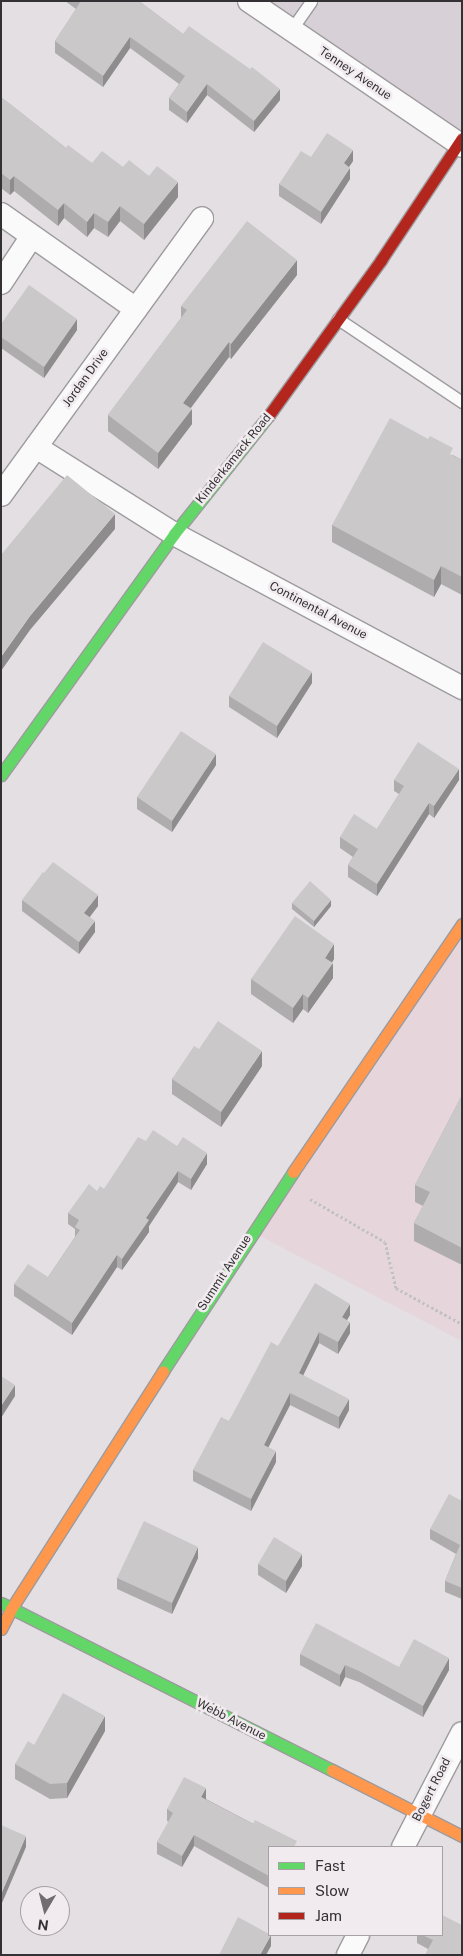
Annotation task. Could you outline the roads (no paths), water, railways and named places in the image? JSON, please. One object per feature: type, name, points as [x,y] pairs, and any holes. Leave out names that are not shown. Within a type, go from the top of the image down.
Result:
[{"type":"street","name":"Tenney Avenue","points":[[249,1],[461,143]]},
{"type":"street","name":"Kinderkamack Road","points":[[1,775],[174,534],[272,412],[461,143]]},
{"type":"street","points":[[1,214],[136,309]]},
{"type":"street","name":"Jordan Drive","points":[[1,495],[202,218]]},
{"type":"street","points":[[1,283],[32,236]]},
{"type":"street","points":[[36,447],[174,534]]},
{"type":"street","name":"Continental Avenue","points":[[174,534],[462,688]]},
{"type":"street","name":"Summit Avenue","points":[[1,1629],[6,1606],[252,1232],[462,924]]},
{"type":"street","name":"Webb Avenue","points":[[6,1606],[462,1836]]},
{"type":"street","name":"Bogert Road","points":[[404,1846],[462,1733]]},
{"type":"street","points":[[348,1955],[358,1936]]},
{"type":"lane","points":[[291,30],[312,1]]},
{"type":"lane","points":[[338,319],[462,402]]}]
